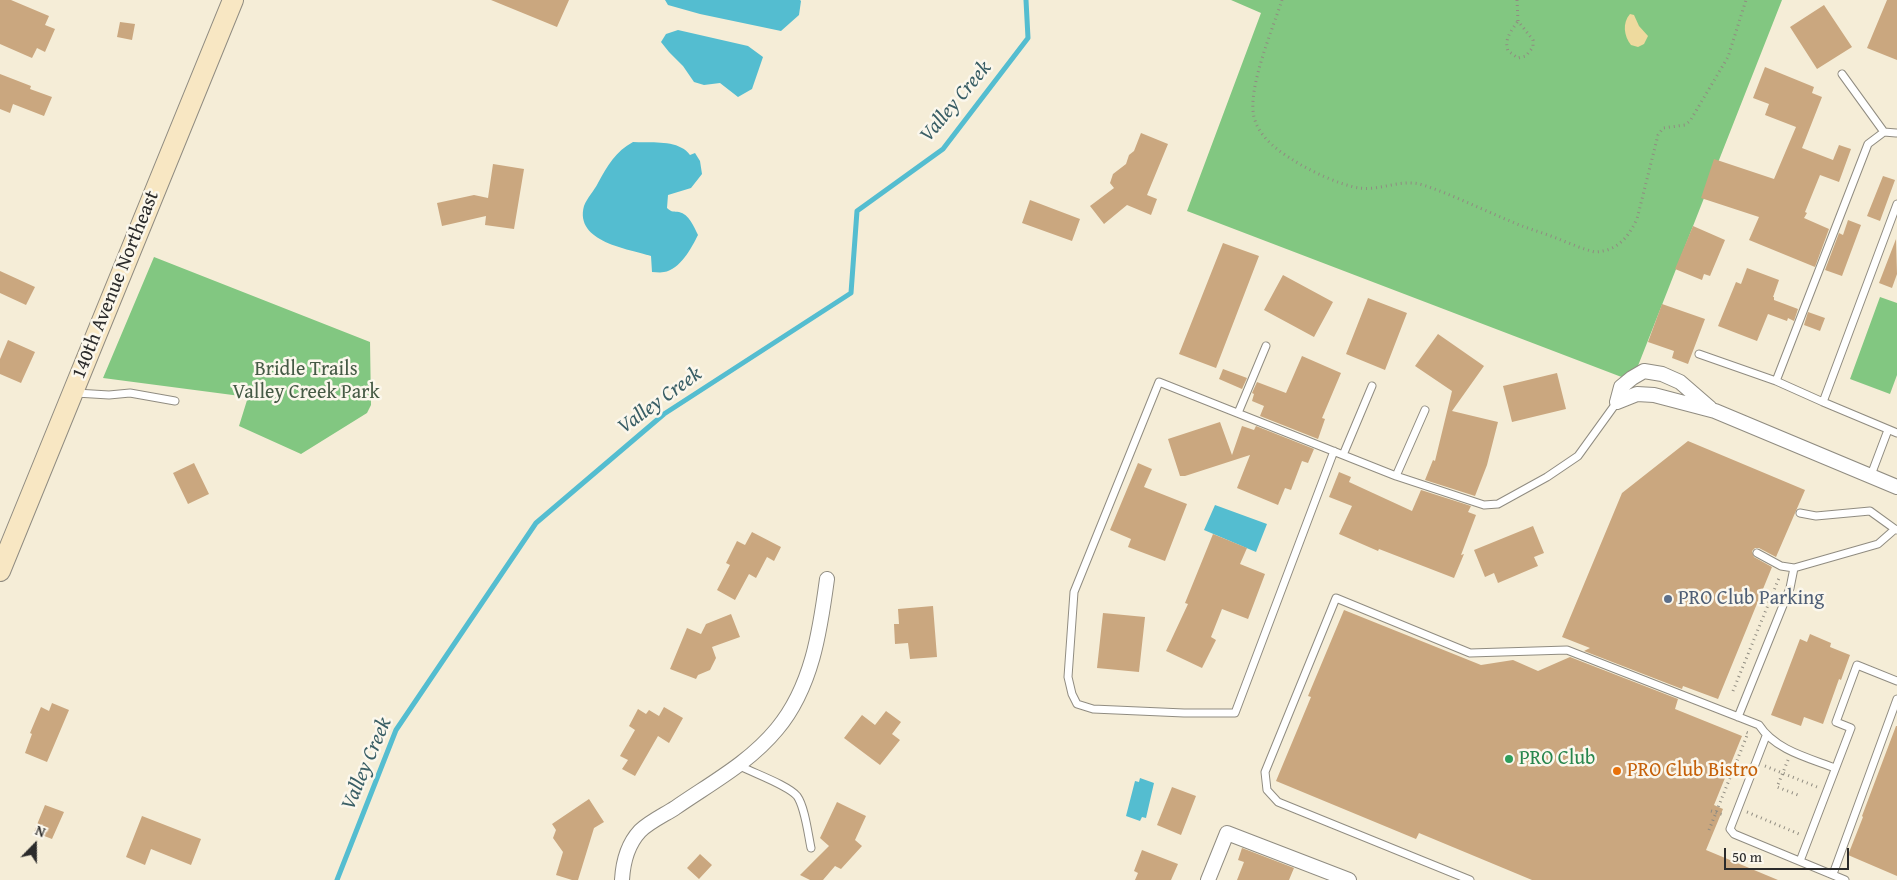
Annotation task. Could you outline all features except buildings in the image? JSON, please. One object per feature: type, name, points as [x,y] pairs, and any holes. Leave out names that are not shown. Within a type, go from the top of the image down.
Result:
[{"type":"street","name":"140th Avenue Northeast","points":[[1,565],[233,0]]},
{"type":"street","points":[[1617,402],[1621,387],[1644,371],[1662,374],[1680,382],[1715,411]]},
{"type":"street","points":[[1617,402],[1637,394],[1654,395],[1715,411],[1897,486]]},
{"type":"street","points":[[622,880],[628,849],[640,830],[747,760],[778,728],[798,696],[810,669],[820,631],[827,579]]},
{"type":"street","points":[[1208,880],[1227,833],[1349,880]]},
{"type":"lane","points":[[1842,74],[1884,132]]},
{"type":"lane","points":[[1776,381],[1868,144],[1884,132],[1897,133]]},
{"type":"lane","points":[[1823,402],[1897,204]]},
{"type":"lane","points":[[1238,413],[1266,346]]},
{"type":"lane","points":[[1699,354],[1776,381],[1897,433]]},
{"type":"lane","points":[[1334,451],[1235,713],[1093,709],[1077,704],[1072,694],[1068,676],[1074,592],[1159,382],[1334,451],[1396,476],[1484,505],[1498,504],[1547,477],[1578,456],[1617,402]]},
{"type":"lane","points":[[1343,455],[1372,386]]},
{"type":"lane","points":[[72,392],[109,395],[130,393],[175,401]]},
{"type":"lane","points":[[1396,476],[1425,410]]},
{"type":"lane","points":[[1871,476],[1888,430]]},
{"type":"lane","points":[[1757,553],[1781,566],[1794,568],[1878,544],[1896,530],[1870,511],[1816,516],[1800,513]]},
{"type":"lane","points":[[1738,717],[1790,588],[1794,568]]},
{"type":"lane","points":[[1470,880],[1278,802],[1267,790],[1265,772],[1336,598],[1470,653],[1567,650],[1759,725],[1766,736],[1783,748],[1835,768]]},
{"type":"lane","points":[[1800,861],[1851,728],[1836,722],[1857,666],[1897,681]]},
{"type":"lane","points":[[1833,874],[1897,699]]},
{"type":"lane","points":[[1766,736],[1732,819],[1730,829],[1734,834],[1845,880]]},
{"type":"lane","points":[[738,766],[789,789],[798,797],[811,848]]},
{"type":"path","points":[[1282,0],[1262,60],[1253,102],[1254,118],[1258,127],[1270,143],[1282,153],[1305,167],[1353,187],[1370,189],[1399,184],[1423,185],[1512,222],[1595,252],[1610,250],[1620,245],[1633,228],[1637,219],[1658,135],[1663,128],[1685,125],[1690,121],[1728,57],[1746,0]]},
{"type":"path","points":[[1517,0],[1518,21],[1533,40],[1534,47],[1526,56],[1518,58],[1508,51],[1507,42],[1509,34],[1518,21]]},
{"type":"path","points":[[1733,691],[1781,573]]},
{"type":"path","points":[[1709,830],[1748,733],[1738,729]]},
{"type":"path","points":[[1789,759],[1777,787],[1798,795]]},
{"type":"path","points":[[1764,765],[1820,788]]},
{"type":"path","points":[[1712,810],[1727,817]]},
{"type":"path","points":[[1744,811],[1802,835]]},
{"type":"green space","points":[[1231,0],[1782,0],[1632,381],[1187,211],[1261,13]]},
{"type":"green space","name":"Bridle Trails Valley Creek Park","points":[[154,257],[370,342],[371,405],[367,413],[301,454],[239,426],[248,397],[103,378]]},
{"type":"green space","points":[[1880,297],[1897,303],[1897,375],[1890,394],[1850,379]]},
{"type":"sand","points":[[1630,14],[1634,15],[1639,26],[1648,36],[1644,44],[1638,47],[1631,45],[1625,34],[1626,21]]},
{"type":"water","points":[[665,0],[801,1],[799,15],[781,31],[700,14],[668,5]]},
{"type":"water","points":[[678,30],[748,46],[763,57],[752,89],[738,97],[720,83],[704,85],[694,82],[683,66],[661,42],[666,34]]},
{"type":"water","points":[[633,142],[672,144],[679,146],[690,155],[695,153],[700,161],[702,174],[691,188],[668,195],[667,208],[686,215],[698,235],[680,263],[664,272],[652,272],[651,256],[617,247],[595,236],[587,228],[583,218],[585,203],[609,165],[617,154]]},
{"type":"water","points":[[1215,505],[1267,524],[1256,552],[1204,530]]},
{"type":"water","points":[[1140,778],[1154,783],[1146,818],[1142,817],[1140,821],[1126,816],[1135,781],[1139,782]]},
{"type":"waterway","name":"Valley Creek","points":[[337,880],[396,730],[536,523],[664,414],[851,293],[857,211],[943,149],[1028,38],[1026,0]]},
{"type":"place","name":"PRO Club Parking","points":[[1668,599]]},
{"type":"place","name":"PRO Club","points":[[1509,759]]},
{"type":"place","name":"PRO Club Bistro","points":[[1617,771]]}]
